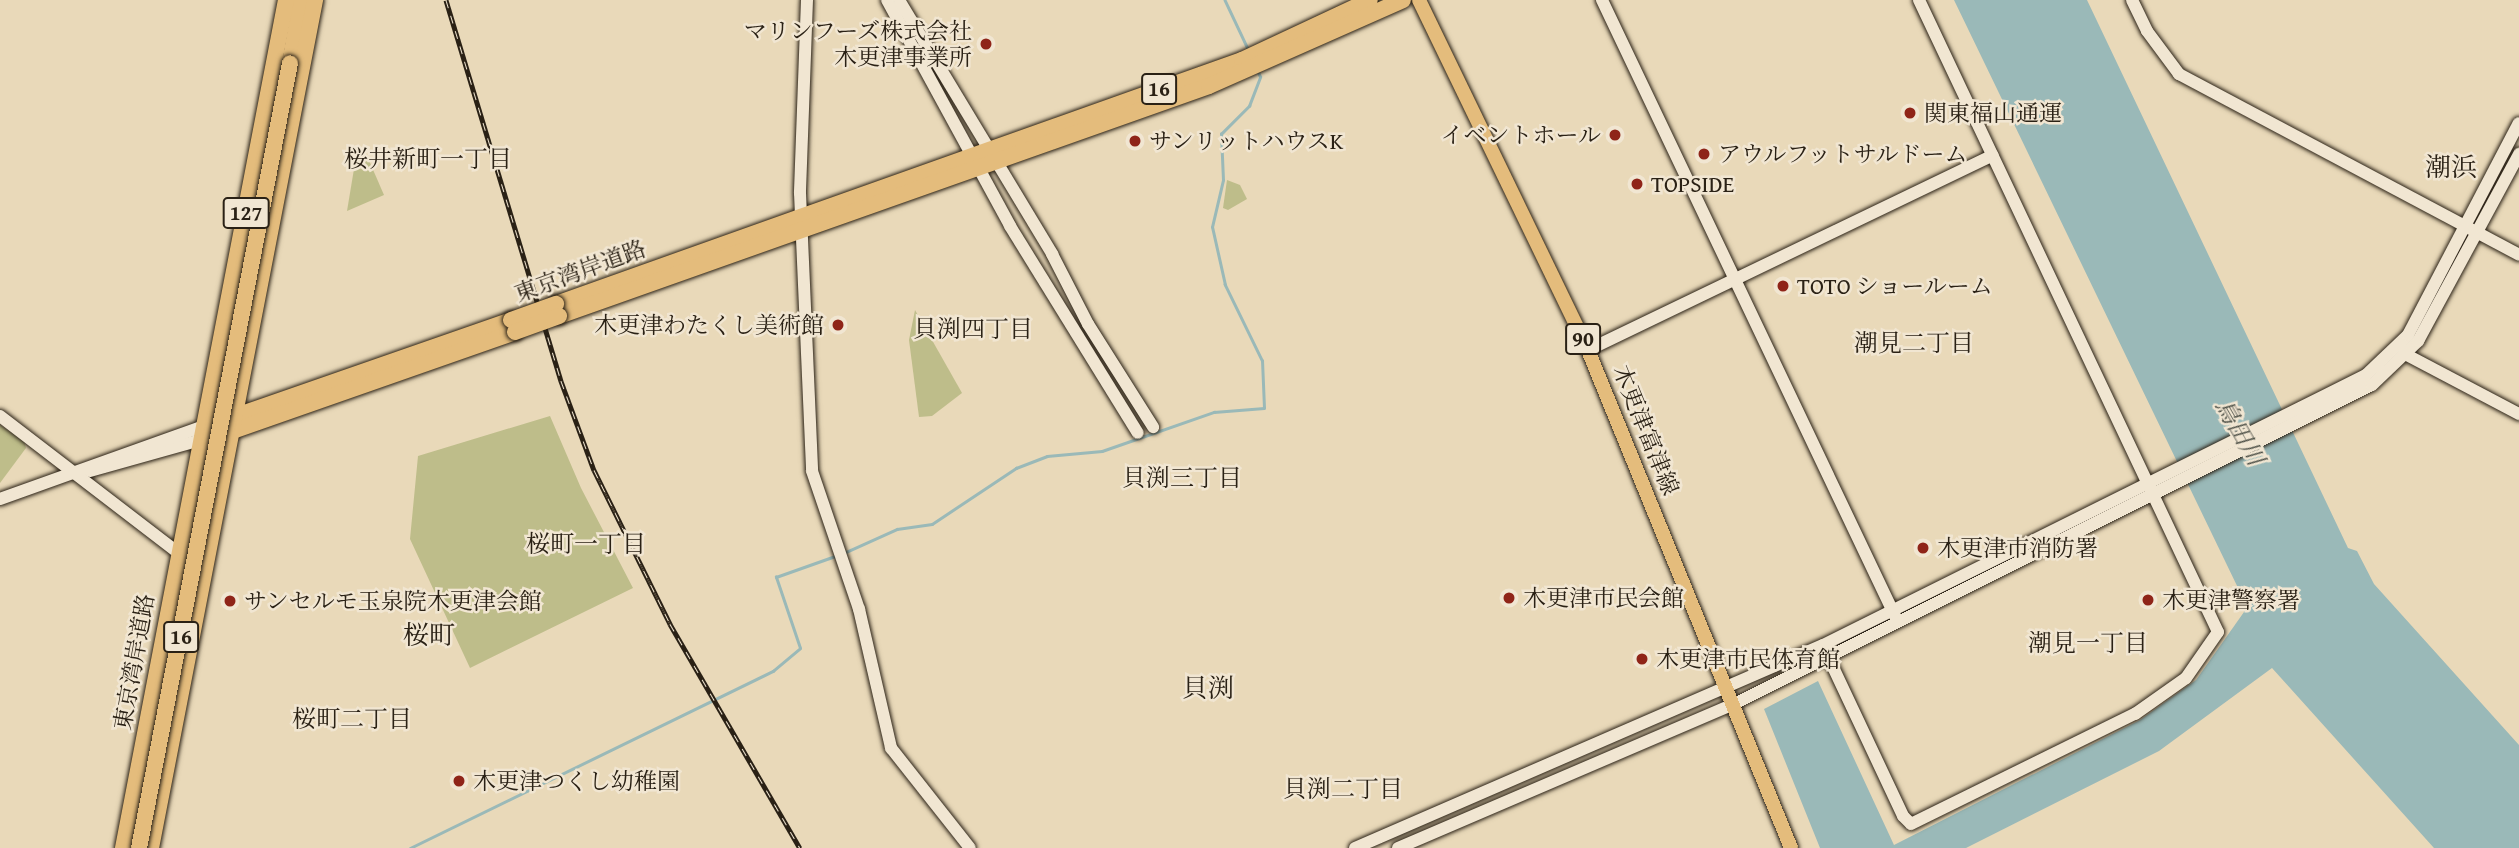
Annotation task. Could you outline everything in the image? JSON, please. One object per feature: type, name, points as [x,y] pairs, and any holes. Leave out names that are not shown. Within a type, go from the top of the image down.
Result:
[{"type":"highway","name":"127","points":[[202,433],[286,0]]},
{"type":"highway","name":"127","points":[[230,425],[302,0]]},
{"type":"highway","name":"127","points":[[230,425],[315,0]]},
{"type":"highway","name":"東京湾岸道路","points":[[558,310],[801,214],[1242,60],[1370,0]]},
{"type":"highway","name":"東京湾岸道路","points":[[139,848],[230,425],[558,310],[803,232],[996,163],[1237,75],[1403,0]]},
{"type":"highway","name":"16","points":[[151,848],[230,425],[202,433]]},
{"type":"highway","name":"東京湾岸道路","points":[[123,848],[177,552],[202,433]]},
{"type":"main road","name":"木更津富津線","points":[[1419,0],[1588,350],[1791,848]]},
{"type":"street","points":[[807,0],[803,30],[801,214],[812,471],[859,609],[891,748],[970,848]]},
{"type":"street","points":[[887,0],[979,169],[1138,433]]},
{"type":"street","points":[[899,0],[1052,254],[1088,324],[1153,427]]},
{"type":"street","points":[[1602,0],[1895,615]]},
{"type":"street","points":[[1825,650],[1903,816],[1917,823],[2135,714],[2191,672],[2218,632],[1919,0]]},
{"type":"street","points":[[2132,0],[2147,31],[2179,75],[2519,255]]},
{"type":"street","points":[[2302,415],[2366,375],[2397,349],[2466,227],[2519,123]]},
{"type":"street","points":[[1398,848],[1734,704],[1825,650],[1895,615],[2302,415],[2372,385],[2407,355],[2479,234],[2519,154]]},
{"type":"street","points":[[1588,350],[1993,155]]},
{"type":"street","points":[[2407,355],[2519,414]]},
{"type":"street","points":[[0,416],[177,552]]},
{"type":"street","points":[[0,499],[202,433]]},
{"type":"street","points":[[1356,848],[1727,687],[1825,650]]},
{"type":"shaded area","points":[[364,149],[384,195],[347,211],[357,151]]},
{"type":"shaded area","points":[[1227,180],[1240,185],[1247,199],[1228,210],[1223,208]]},
{"type":"shaded area","points":[[915,310],[962,393],[932,416],[919,417],[909,340]]},
{"type":"shaded area","points":[[550,416],[581,488],[633,588],[470,668],[410,539],[418,456]]},
{"type":"shaded area","points":[[0,425],[24,441],[26,448],[0,483]]},
{"type":"water","name":"鳥田川","points":[[1954,0],[2087,0],[2348,548],[2357,551],[2374,584],[2519,745],[2519,848],[2434,848],[2272,668],[2159,751],[1966,848],[1820,848],[1764,709],[1818,681],[1894,845],[2140,720],[2196,680],[2244,612],[2240,592]]},
{"type":"waterway","points":[[1225,0],[1249,51]]},
{"type":"waterway","points":[[844,553],[897,529],[932,524],[1016,468],[1047,456],[1102,451],[1214,412],[1264,408],[1262,361],[1225,285],[1212,227],[1223,180],[1221,134],[1249,106],[1260,77],[1257,70]]},
{"type":"waterway","points":[[410,848],[773,671],[800,648],[776,577],[838,555]]},
{"type":"railway","points":[[446,0],[561,381],[594,470],[670,624],[800,848]]},
{"type":"place","name":"マリンフーズ株式会社 木更津事業所","points":[[986,44]]},
{"type":"place","name":"関東福山通運","points":[[1910,113]]},
{"type":"place","name":"イベントホール","points":[[1615,135]]},
{"type":"place","name":"サンリットハウスK","points":[[1135,141]]},
{"type":"place","name":"アウルフットサルドーム","points":[[1704,154]]},
{"type":"place","name":"TOPSIDE","points":[[1637,184]]},
{"type":"place","name":"TOTO ショールーム","points":[[1783,286]]},
{"type":"place","name":"木更津わたくし美術館","points":[[838,325]]},
{"type":"place","name":"木更津市消防署","points":[[1923,548]]},
{"type":"place","name":"木更津市民会館","points":[[1509,598]]},
{"type":"place","name":"木更津警察署","points":[[2148,600]]},
{"type":"place","name":"サンセルモ玉泉院木更津会館","points":[[230,601]]},
{"type":"place","name":"木更津市民体育館","points":[[1642,659]]},
{"type":"place","name":"木更津つくし幼稚園","points":[[459,781]]},
{"type":"district","name":"桜井新町一丁目","points":[[428,159]]},
{"type":"district","name":"潮浜","points":[[2451,167]]},
{"type":"district","name":"貝渕四丁目","points":[[973,329]]},
{"type":"district","name":"潮見二丁目","points":[[1914,343]]},
{"type":"district","name":"貝渕三丁目","points":[[1182,478]]},
{"type":"district","name":"桜町一丁目","points":[[586,544]]},
{"type":"district","name":"桜町","points":[[429,635]]},
{"type":"district","name":"潮見一丁目","points":[[2088,643]]},
{"type":"district","name":"貝渕","points":[[1208,688]]},
{"type":"district","name":"桜町二丁目","points":[[352,719]]},
{"type":"district","name":"貝渕二丁目","points":[[1343,789]]}]
